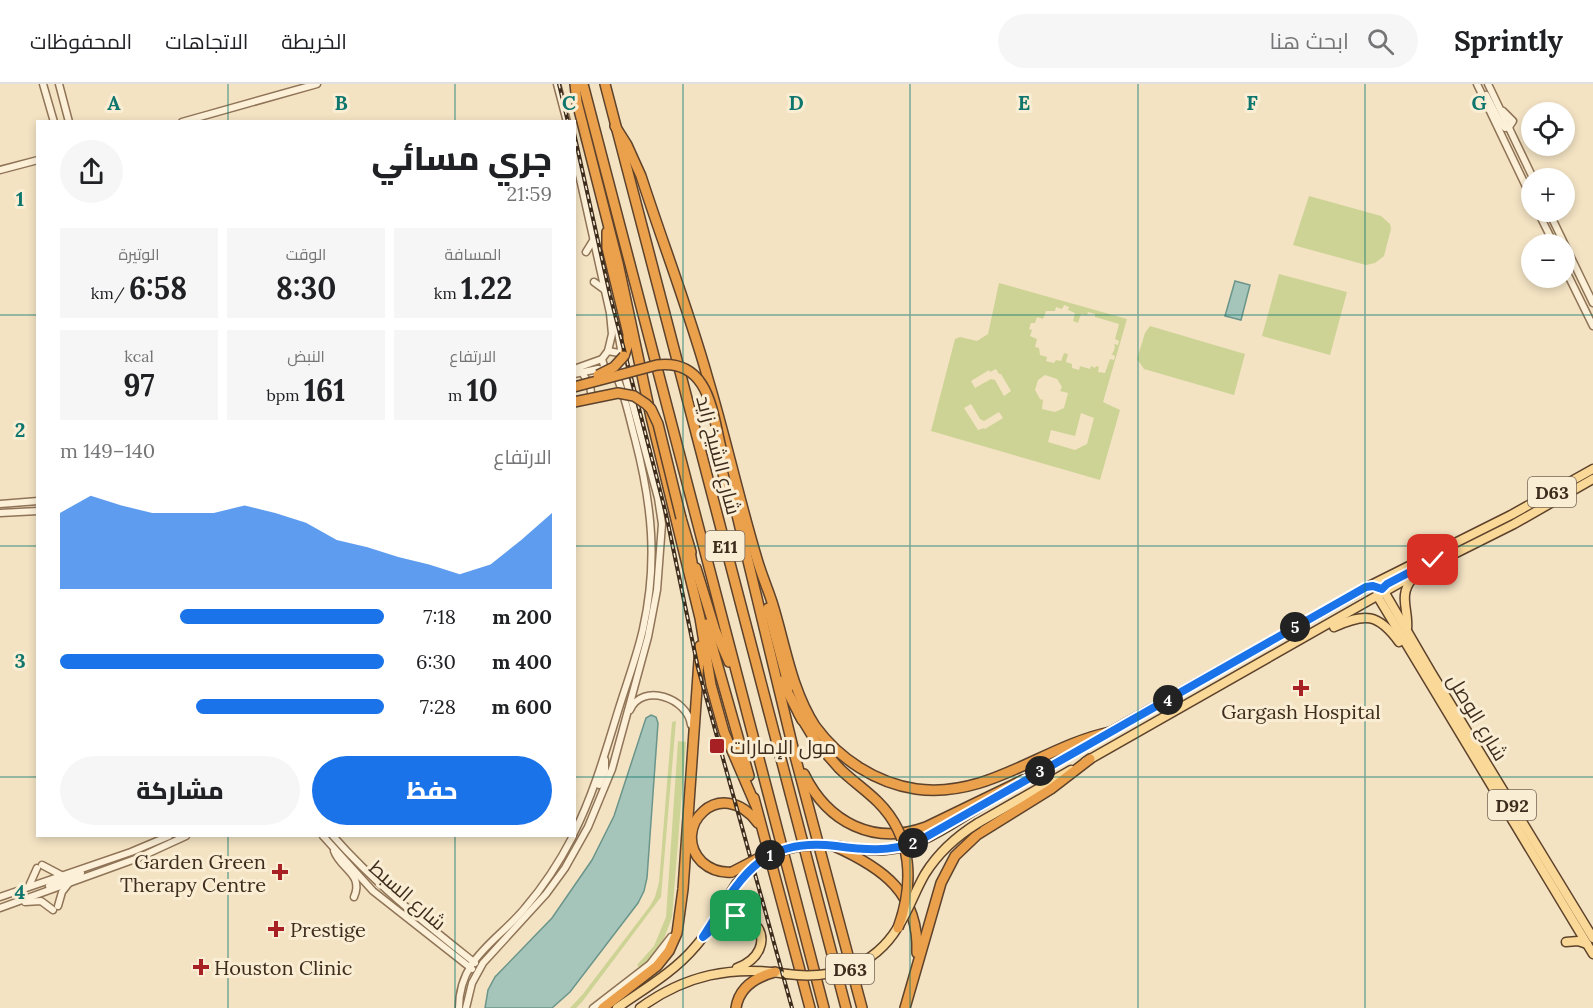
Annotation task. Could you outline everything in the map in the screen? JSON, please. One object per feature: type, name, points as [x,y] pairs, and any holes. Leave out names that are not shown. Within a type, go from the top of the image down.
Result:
[{"type":"highway","points":[[575,84],[577,102],[609,227],[661,460],[700,618],[711,685],[730,747],[755,804]]},
{"type":"highway","name":"شارع الشيخ زايد","points":[[583,84],[824,1008]]},
{"type":"highway","name":"شارع الشيخ زايد","points":[[605,84],[846,1008]]},
{"type":"highway","points":[[615,126],[641,176],[707,374],[753,562],[795,756],[862,1008]]},
{"type":"highway","points":[[576,384],[610,370],[623,359],[628,344],[628,334],[607,248],[609,227]]},
{"type":"highway","points":[[576,385],[666,364],[682,367],[696,375],[705,388],[740,541],[753,562],[778,621],[805,708],[820,732],[833,747],[871,775],[916,789],[948,790],[993,779],[1086,739],[1110,732]]},
{"type":"highway","points":[[576,392],[658,369],[670,369],[681,373],[695,383],[702,393],[719,448]]},
{"type":"highway","points":[[576,402],[618,393],[634,396],[651,410],[658,424],[681,518],[719,640],[737,678]]},
{"type":"highway","points":[[689,546],[699,601],[808,1006]]},
{"type":"highway","points":[[753,562],[789,687],[802,720],[821,749],[882,806],[894,821],[902,839],[908,860],[909,886],[898,928]]},
{"type":"highway","points":[[603,1008],[661,961],[672,945],[680,920],[700,656],[692,587]]},
{"type":"highway","points":[[795,756],[809,785],[828,808],[852,825],[880,833],[903,833],[926,827],[1023,780]]},
{"type":"highway","points":[[905,1008],[941,883],[955,856],[977,835],[1052,789],[1090,759]]},
{"type":"highway","points":[[761,829],[748,812],[734,804],[723,803],[712,806],[699,817],[693,827],[692,836],[696,854],[702,862],[714,870],[732,872],[772,854]]},
{"type":"highway","points":[[834,846],[884,873],[906,901],[916,935],[915,971]]},
{"type":"highway","points":[[736,1008],[739,997],[746,986],[758,978],[775,972]]},
{"type":"main road","name":"D63","points":[[617,1008],[677,966],[703,937],[736,884],[756,864],[772,854],[802,845],[870,850],[893,849],[932,835],[1023,780],[1366,587],[1511,515],[1593,469]]},
{"type":"main road","name":"D63","points":[[640,1008],[675,987],[704,976],[753,970],[814,976],[849,969],[866,960],[880,949],[898,928],[931,865],[953,841],[978,823],[1426,568],[1514,524],[1593,479]]},
{"type":"main road","points":[[1310,634],[1324,620],[1368,596],[1369,590],[1366,587],[1373,586],[1385,591],[1436,558],[1446,547]]},
{"type":"main road","points":[[1407,630],[1405,591],[1410,582],[1426,568]]},
{"type":"main road","name":"شارع الوصل","points":[[1385,591],[1533,838],[1591,942],[1593,954]]},
{"type":"main road","name":"شارع الوصل","points":[[1385,591],[1416,662],[1574,923],[1591,942]]},
{"type":"main road","points":[[1319,629],[1327,629],[1358,617],[1371,618],[1386,627],[1416,662]]},
{"type":"main road","points":[[1478,779],[1479,765]]},
{"type":"main road","points":[[1533,838],[1546,842]]},
{"type":"main road","points":[[703,937],[721,922],[732,917],[744,918],[757,927],[761,942],[756,957],[747,964],[725,972]]},
{"type":"main road","points":[[1574,923],[1567,941],[1591,942]]},
{"type":"street","points":[[43,84],[53,120]]},
{"type":"street","points":[[59,84],[68,120]]},
{"type":"street","points":[[189,120],[316,84]]},
{"type":"street","points":[[557,84],[566,120]]},
{"type":"street","points":[[1479,84],[1501,124],[1509,128]]},
{"type":"street","points":[[1479,84],[1521,175]]},
{"type":"street","points":[[1488,84],[1528,168]]},
{"type":"street","points":[[0,170],[36,161]]},
{"type":"street","points":[[576,161],[610,313],[612,339],[602,359],[576,368]]},
{"type":"street","points":[[1554,222],[1593,303]]},
{"type":"street","points":[[586,252],[594,239]]},
{"type":"street","points":[[594,282],[605,290]]},
{"type":"street","points":[[1574,288],[1593,326]]},
{"type":"street","points":[[576,830],[591,797],[654,606],[662,543],[658,498],[618,332],[610,313]]},
{"type":"street","points":[[608,351],[616,351],[623,359]]},
{"type":"street","points":[[602,359],[605,369]]},
{"type":"street","points":[[615,372],[623,359]]},
{"type":"street","points":[[576,374],[605,369],[615,372]]},
{"type":"street","points":[[582,372],[590,386],[593,402]]},
{"type":"street","points":[[466,1008],[470,989],[478,970],[551,887],[581,841],[612,769],[620,739],[643,629],[651,574],[652,526],[647,488],[623,393],[615,372]]},
{"type":"street","points":[[647,488],[654,504],[656,536],[662,543]]},
{"type":"street","points":[[0,504],[36,501]]},
{"type":"street","points":[[0,513],[36,512]]},
{"type":"street","points":[[620,739],[635,701],[646,697],[669,698],[679,704],[690,717],[692,764]]},
{"type":"street","points":[[597,807],[594,800],[604,771],[604,757]]},
{"type":"street","points":[[0,897],[131,852],[167,837]]},
{"type":"street","points":[[0,908],[138,858],[184,837]]},
{"type":"street","name":"شارع السبط","points":[[324,837],[373,891],[471,964]]},
{"type":"street","name":"شارع السبط","points":[[334,837],[374,879],[478,970]]},
{"type":"street","points":[[459,1008],[460,990],[471,964],[482,950],[526,907],[553,871],[572,837]]},
{"type":"street","points":[[334,848],[337,858],[357,881],[358,888],[354,897]]},
{"type":"street","points":[[27,888],[40,866],[62,875]]},
{"type":"street","points":[[45,891],[53,884],[83,872],[87,867]]},
{"type":"street","points":[[9,904],[15,898],[43,888],[48,880]]},
{"type":"street","points":[[18,901],[41,901],[56,908],[62,892],[70,882]]},
{"type":"street","points":[[593,1008],[656,958],[680,920]]},
{"type":"street","points":[[449,943],[468,952],[482,950]]},
{"type":"green space","points":[[1309,196],[1381,216],[1390,224],[1391,229],[1384,256],[1375,263],[1366,265],[1293,245]]},
{"type":"green space","points":[[1279,274],[1347,292],[1330,355],[1262,336]]},
{"type":"green space","points":[[999,283],[1127,319],[1103,402],[1120,410],[1100,480],[931,431],[955,339],[960,337],[977,341],[988,334]],"holes":[[[1064,305],[1069,307],[1068,310],[1075,313],[1073,321],[1078,323],[1081,314],[1087,315],[1088,312],[1095,314],[1095,317],[1119,324],[1115,339],[1119,341],[1118,345],[1114,344],[1115,347],[1111,354],[1115,356],[1114,360],[1110,359],[1105,373],[1098,372],[1099,367],[1096,366],[1095,368],[1091,366],[1090,369],[1080,366],[1079,370],[1072,368],[1072,364],[1066,362],[1068,354],[1064,353],[1061,361],[1056,360],[1054,363],[1046,361],[1047,357],[1040,355],[1039,348],[1035,347],[1037,339],[1030,336],[1031,323],[1035,323],[1037,317],[1043,319],[1046,311],[1055,311],[1056,307],[1062,309]],[[996,369],[1011,391],[1004,396],[995,380],[991,379],[975,388],[971,381],[989,370],[990,372]],[[1045,375],[1057,379],[1062,387],[1060,391],[1068,393],[1064,408],[1055,412],[1042,409],[1043,400],[1035,390],[1038,380]],[[971,404],[980,419],[984,421],[999,412],[1003,418],[985,429],[978,430],[964,408]],[[1081,413],[1094,418],[1087,444],[1075,450],[1048,442],[1051,430],[1075,436]]]},
{"type":"green space","points":[[1150,326],[1245,354],[1234,395],[1144,369],[1137,359],[1145,333]]},
{"type":"green space","points":[[676,721],[661,897],[582,1002],[576,1008],[570,1008],[583,994],[655,897],[659,882],[672,722]]},
{"type":"green space","points":[[678,741],[686,742],[672,917],[661,947],[641,969],[637,965],[654,946],[666,917]]},
{"type":"water","points":[[1235,281],[1250,285],[1241,320],[1225,316]]},
{"type":"water","points":[[651,715],[656,717],[658,723],[647,878],[638,903],[570,992],[552,1008],[485,1008],[488,990],[495,977],[552,918],[592,860],[614,816],[646,718]]},
{"type":"railway","points":[[559,84],[568,120]]},
{"type":"railway","points":[[576,142],[610,295],[666,514],[698,668],[792,1008]]},
{"type":"place","name":"Gargash Hospital","points":[[1301,688]]},
{"type":"place","name":"مول الإمارات","points":[[717,746]]},
{"type":"place","name":"Garden Green Therapy Centre","points":[[280,872]]},
{"type":"place","name":"Prestige","points":[[276,929]]},
{"type":"place","name":"Houston Clinic","points":[[201,967]]},
{"type":"route","points":[[736,916],[721,922],[703,937],[736,884],[756,864],[772,854],[794,846],[810,844],[878,850],[893,849],[917,842],[1366,587],[1373,586],[1382,589],[1387,584],[1433,560]]}]
